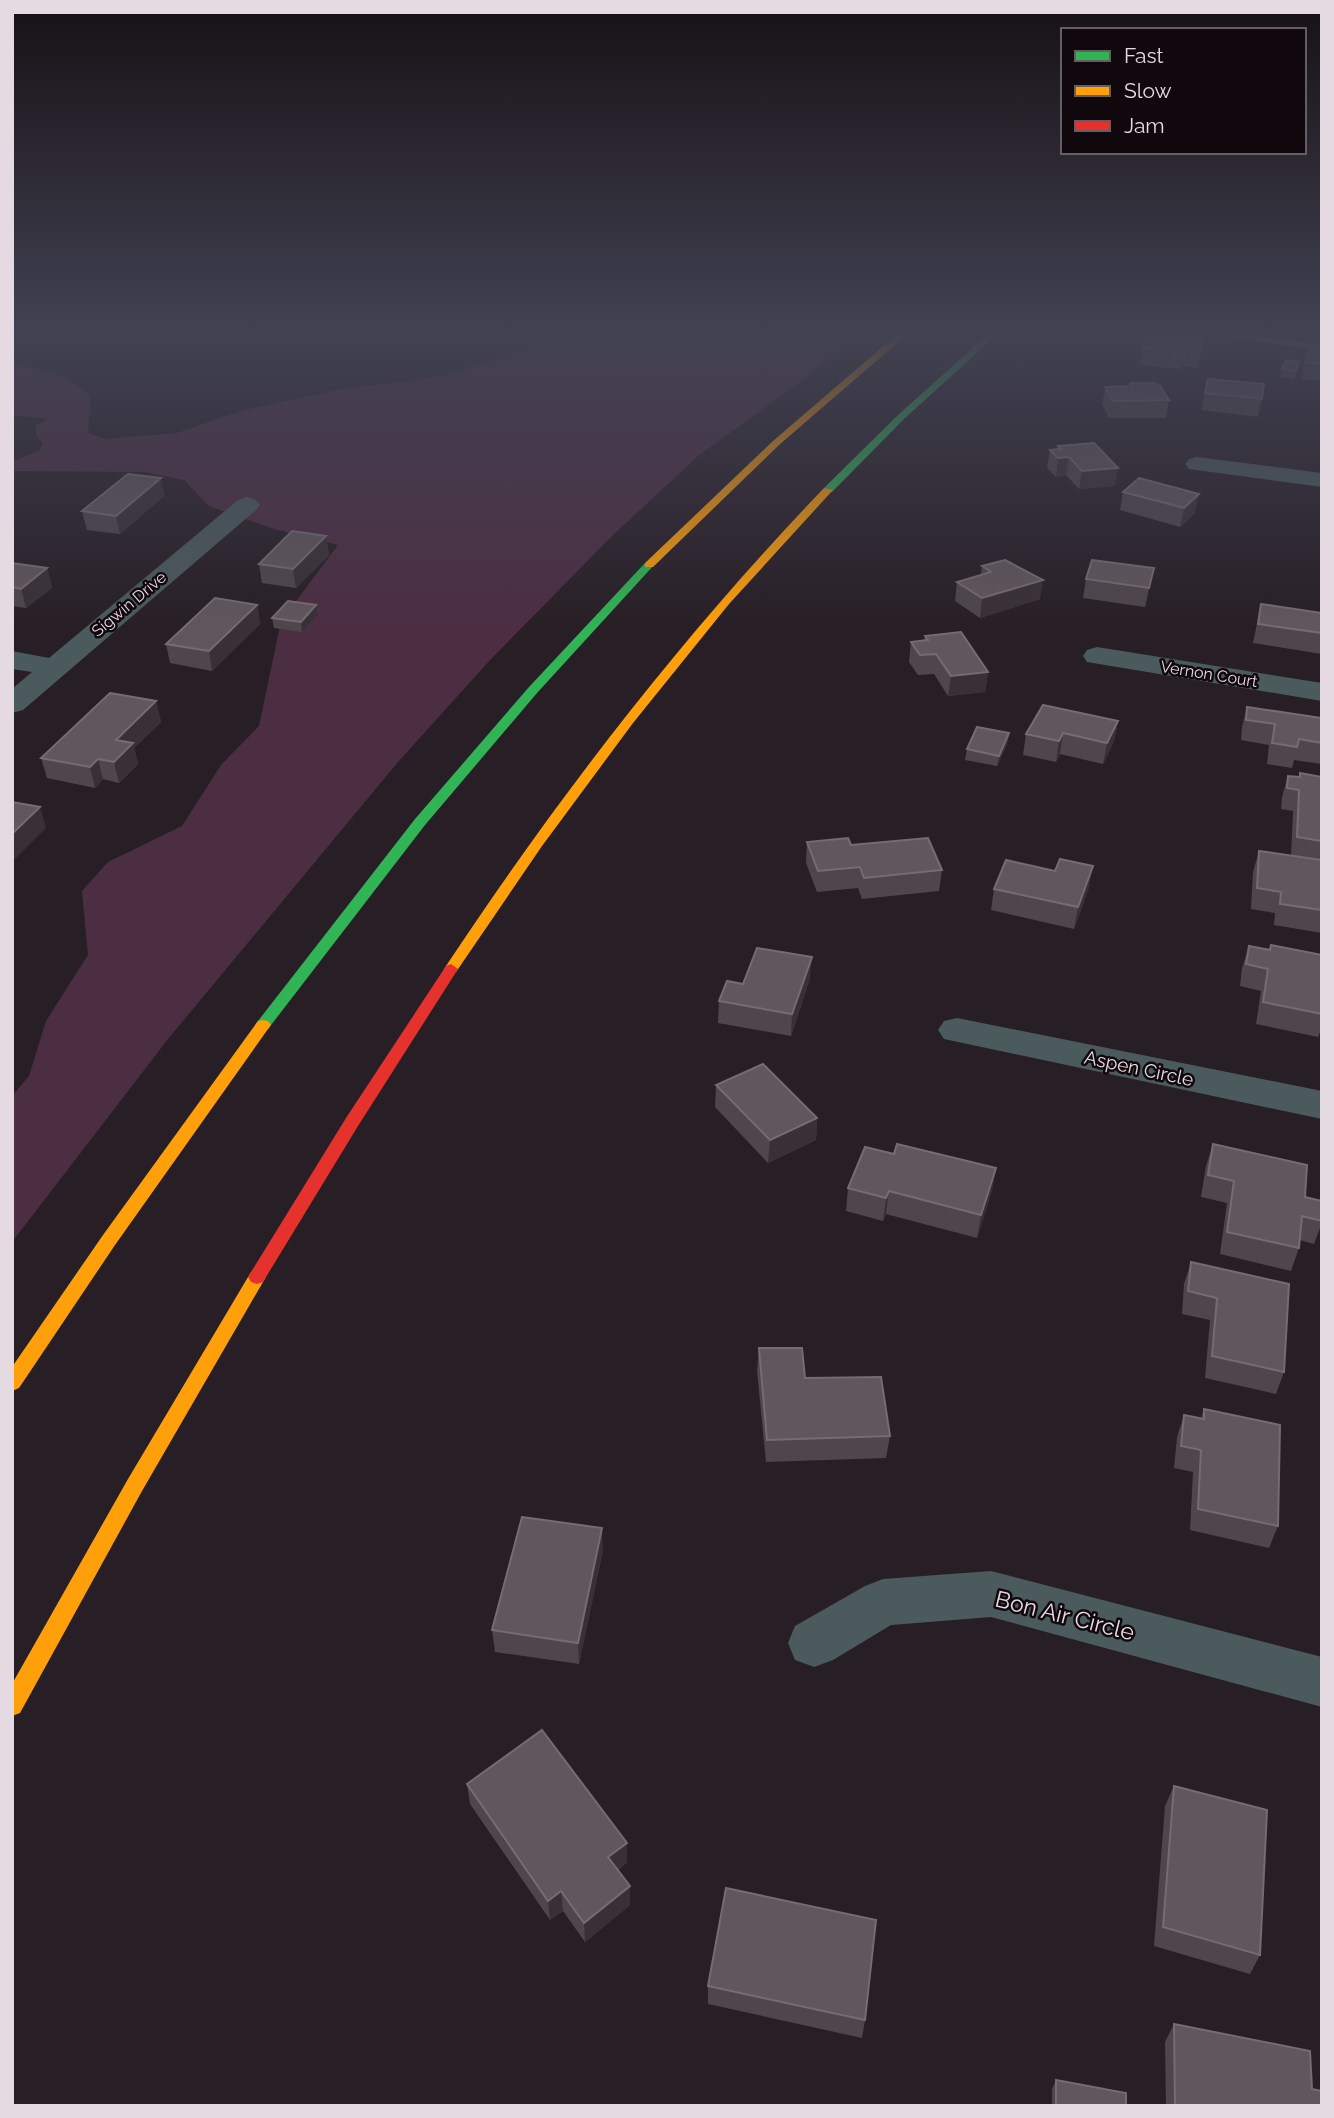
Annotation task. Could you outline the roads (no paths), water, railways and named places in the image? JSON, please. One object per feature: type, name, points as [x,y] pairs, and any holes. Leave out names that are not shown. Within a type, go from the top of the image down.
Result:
[{"type":"main road","points":[[12,1383],[223,1081],[353,908],[476,757],[582,636],[675,537],[790,429]]},
{"type":"main road","points":[[12,1706],[220,1338],[303,1200],[444,979],[546,832],[663,677],[754,568],[888,429]]},
{"type":"street","points":[[1197,464],[1322,480]]},
{"type":"street","name":"Sigwin Drive","points":[[12,704],[247,505]]},
{"type":"street","name":"Vernon Court","points":[[1097,656],[1322,692]]},
{"type":"street","points":[[12,660],[55,668]]},
{"type":"street","name":"Aspen Circle","points":[[957,1030],[1322,1105]]},
{"type":"street","name":"Bon Air Circle","points":[[814,1643],[883,1602],[991,1594],[1322,1682]]}]
